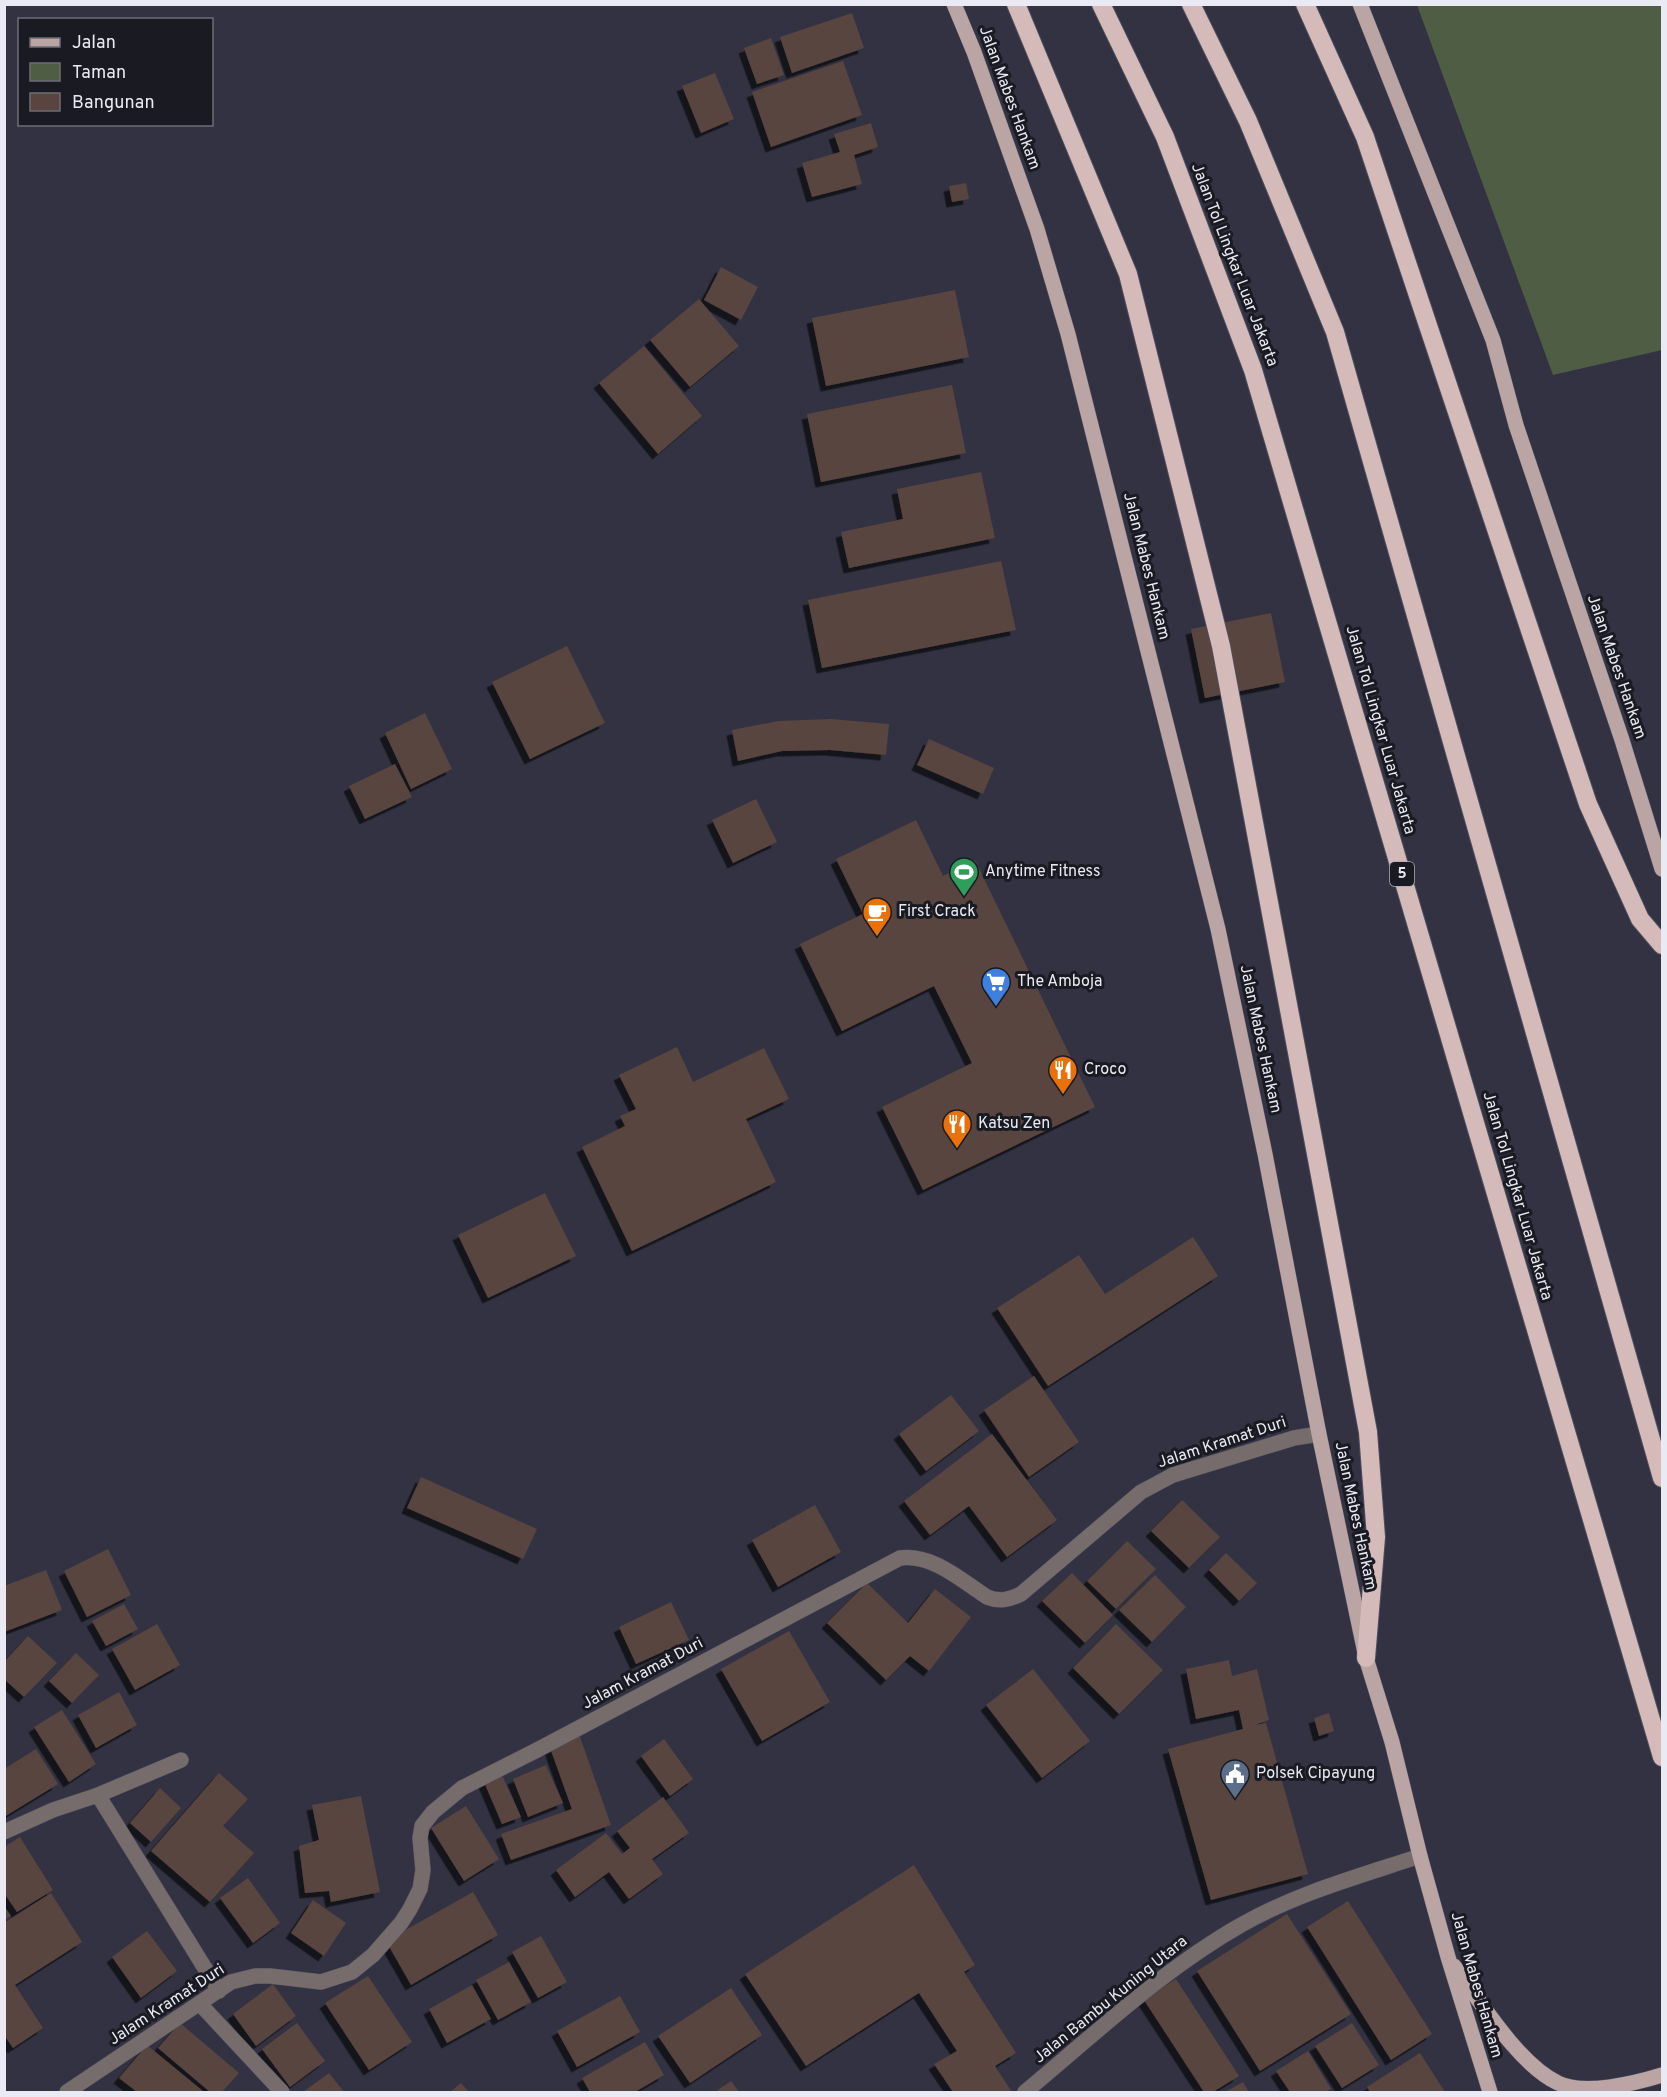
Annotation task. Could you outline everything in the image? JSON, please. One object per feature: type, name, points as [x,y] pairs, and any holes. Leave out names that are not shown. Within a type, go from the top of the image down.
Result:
[{"type":"highway","points":[[1016,4],[1128,274],[1221,646],[1368,1432],[1376,1537],[1366,1658]]},
{"type":"highway","name":"Jalan Tol Lingkar Luar Jakarta","points":[[1101,4],[1165,137],[1253,370],[1662,1757]]},
{"type":"highway","points":[[1191,4],[1248,121],[1335,332],[1662,1478]]},
{"type":"highway","points":[[1305,4],[1365,137],[1588,804],[1640,919],[1662,945]]},
{"type":"main road","name":"Jalan Mabes Hankam","points":[[954,4],[974,52],[1040,239],[1068,334],[1151,659],[1218,929],[1366,1658],[1392,1742],[1420,1856],[1486,2091]]},
{"type":"main road","name":"Jalan Mabes Hankam","points":[[1360,4],[1493,340],[1516,425],[1622,740],[1662,869]]},
{"type":"main road","points":[[1448,1957],[1498,2026],[1534,2067],[1560,2084],[1589,2089],[1657,2076]]},
{"type":"street","name":"Jalam Kramat Duri","points":[[67,2092],[231,1982],[255,1976],[270,1976],[321,1982],[352,1972],[373,1955],[410,1909],[420,1890],[423,1870],[420,1838],[422,1826],[433,1812],[462,1788],[900,1558],[910,1557],[930,1561],[995,1600],[1013,1598],[1021,1594],[1141,1492],[1156,1483],[1173,1475],[1294,1438],[1319,1434]]},
{"type":"street","points":[[4,1832],[53,1810],[98,1795],[181,1760]]},
{"type":"street","points":[[98,1795],[219,1991]]},
{"type":"street","name":"Jalan Bambu Kuning Utara","points":[[1025,2092],[1176,1966],[1241,1925],[1274,1908],[1334,1884],[1420,1856]]},
{"type":"street","points":[[200,2004],[282,2092]]},
{"type":"green space","points":[[1417,5],[1662,5],[1662,350],[1553,375]]},
{"type":"building","points":[[852,13],[864,48],[792,73],[780,37]]},
{"type":"building","points":[[771,38],[784,75],[757,84],[744,48]]},
{"type":"building","points":[[843,61],[862,115],[771,147],[752,92]]},
{"type":"building","points":[[715,73],[734,119],[701,133],[682,86]]},
{"type":"building","points":[[871,123],[878,147],[854,155],[862,184],[812,197],[802,163],[840,152],[834,134]]},
{"type":"building","points":[[966,183],[969,199],[952,202],[949,186]]},
{"type":"building","points":[[721,267],[758,287],[741,320],[704,300]]},
{"type":"building","points":[[955,290],[969,357],[826,386],[812,318]]},
{"type":"building","points":[[699,299],[739,346],[690,387],[650,340]]},
{"type":"building","points":[[644,346],[702,416],[658,454],[599,383]]},
{"type":"building","points":[[952,385],[966,453],[821,482],[807,414]]},
{"type":"building","points":[[981,472],[995,538],[849,568],[841,532],[903,519],[897,489]]},
{"type":"building","points":[[1001,561],[1016,630],[822,668],[808,600]]},
{"type":"building","points":[[1271,613],[1285,682],[1205,698],[1191,629]]},
{"type":"building","points":[[567,646],[605,723],[530,759],[492,682]]},
{"type":"building","points":[[425,713],[452,769],[411,789],[385,733]]},
{"type":"building","points":[[831,719],[889,724],[886,755],[830,750],[782,751],[738,761],[732,730],[778,721]]},
{"type":"building","points":[[929,739],[994,768],[983,794],[917,765]]},
{"type":"building","points":[[395,764],[412,797],[365,819],[349,786]]},
{"type":"building","points":[[756,799],[777,842],[733,863],[712,820]]},
{"type":"building","name":"The Amboja","points":[[916,820],[943,876],[975,860],[1095,1107],[923,1190],[882,1107],[972,1063],[934,986],[842,1031],[800,944],[863,914],[836,859]]},
{"type":"building","points":[[677,1047],[693,1082],[764,1048],[789,1099],[746,1119],[776,1182],[632,1251],[582,1147],[625,1126],[620,1116],[636,1109],[619,1075]]},
{"type":"building","points":[[545,1193],[576,1256],[488,1298],[458,1235]]},
{"type":"building","points":[[1193,1237],[1218,1276],[1048,1386],[997,1308],[1079,1255],[1105,1294]]},
{"type":"building","points":[[1034,1376],[1079,1442],[1029,1477],[984,1410]]},
{"type":"building","points":[[951,1395],[979,1431],[926,1471],[899,1434]]},
{"type":"building","points":[[992,1434],[1057,1520],[1007,1557],[969,1506],[930,1535],[904,1501]]},
{"type":"building","points":[[421,1477],[537,1529],[523,1559],[407,1508]]},
{"type":"building","points":[[1182,1500],[1220,1537],[1189,1568],[1151,1531]]},
{"type":"building","points":[[815,1505],[841,1552],[778,1587],[752,1540]]},
{"type":"building","points":[[1127,1541],[1156,1569],[1116,1609],[1087,1581]]},
{"type":"building","points":[[108,1549],[131,1595],[87,1617],[64,1571]]},
{"type":"building","points":[[1226,1553],[1257,1583],[1239,1601],[1209,1570]]},
{"type":"building","points":[[46,1570],[62,1610],[4,1632],[4,1586]]},
{"type":"building","points":[[1072,1573],[1113,1615],[1085,1643],[1042,1601]]},
{"type":"building","points":[[1155,1575],[1186,1607],[1152,1642],[1119,1610]]},
{"type":"building","points":[[867,1583],[908,1623],[935,1589],[971,1617],[929,1671],[910,1656],[886,1680],[827,1623]]},
{"type":"building","points":[[671,1602],[689,1640],[636,1664],[619,1627]]},
{"type":"building","points":[[124,1604],[138,1629],[106,1646],[92,1621]]},
{"type":"building","points":[[157,1624],[180,1665],[135,1690],[112,1649]]},
{"type":"building","points":[[1116,1624],[1163,1670],[1119,1714],[1073,1668]]},
{"type":"building","points":[[789,1631],[830,1702],[762,1741],[721,1669]]},
{"type":"building","points":[[28,1636],[57,1663],[24,1697],[4,1679],[4,1662]]},
{"type":"building","points":[[76,1653],[99,1675],[72,1703],[49,1681]]},
{"type":"building","name":"Polsek Cipayung","points":[[1229,1660],[1232,1676],[1257,1669],[1269,1720],[1255,1725],[1266,1723],[1308,1874],[1211,1900],[1168,1749],[1243,1729],[1239,1710],[1196,1719],[1186,1669]]},
{"type":"building","points":[[1033,1669],[1090,1741],[1042,1778],[986,1705]]},
{"type":"building","points":[[119,1692],[137,1725],[96,1748],[78,1715]]},
{"type":"building","points":[[62,1710],[96,1764],[69,1782],[34,1727]]},
{"type":"building","points":[[1329,1713],[1334,1731],[1319,1736],[1314,1718]]},
{"type":"building","points":[[579,1734],[611,1825],[511,1860],[501,1834],[572,1809],[549,1745]]},
{"type":"building","points":[[664,1739],[693,1779],[670,1796],[641,1756]]},
{"type":"building","points":[[36,1749],[58,1784],[4,1817],[4,1769]]},
{"type":"building","points":[[546,1765],[563,1803],[528,1817],[513,1779]]},
{"type":"building","points":[[219,1773],[248,1799],[223,1826],[254,1853],[210,1902],[151,1851]]},
{"type":"building","points":[[502,1775],[521,1817],[502,1824],[484,1782]]},
{"type":"building","points":[[160,1788],[181,1808],[151,1842],[130,1823]]},
{"type":"building","points":[[361,1796],[380,1892],[331,1902],[329,1891],[305,1893],[299,1846],[319,1840],[312,1805]]},
{"type":"building","points":[[663,1797],[689,1833],[652,1859],[663,1874],[629,1899],[609,1872],[575,1897],[556,1870],[606,1833],[622,1854],[630,1848],[617,1831]]},
{"type":"building","points":[[466,1806],[499,1859],[464,1881],[431,1828]]},
{"type":"building","points":[[20,1837],[53,1890],[17,1912],[4,1893],[4,1847]]},
{"type":"building","points":[[914,1865],[975,1965],[964,1972],[1016,2053],[995,2066],[1012,2092],[953,2092],[934,2064],[957,2051],[919,1993],[806,2066],[745,1974]]},
{"type":"building","points":[[248,1878],[280,1923],[253,1943],[220,1898]]},
{"type":"building","points":[[473,1892],[498,1935],[411,1985],[386,1941]]},
{"type":"building","points":[[51,1893],[82,1942],[15,1985],[43,2028],[13,2048],[4,2035],[4,1923]]},
{"type":"building","points":[[313,1900],[346,1923],[324,1956],[291,1933]]},
{"type":"building","points":[[1348,1901],[1432,2034],[1391,2060],[1307,1927]]},
{"type":"building","points":[[4,1906],[11,1916],[4,1920]]},
{"type":"building","points":[[1287,1914],[1351,2014],[1260,2071],[1197,1971]]},
{"type":"building","points":[[147,1931],[177,1971],[141,1998],[112,1957]]},
{"type":"building","points":[[541,1936],[567,1982],[538,1998],[512,1952]]},
{"type":"building","points":[[509,1962],[531,2002],[498,2020],[476,1980]]},
{"type":"building","points":[[368,1976],[412,2042],[369,2070],[325,2003]]},
{"type":"building","points":[[1176,1979],[1239,2076],[1213,2092],[1204,2092],[1144,2000]]},
{"type":"building","points":[[273,1984],[296,2016],[256,2046],[233,2014]]},
{"type":"building","points":[[472,1985],[491,2019],[447,2043],[429,2009]]},
{"type":"building","points":[[731,1988],[762,2035],[690,2083],[658,2036]]},
{"type":"building","points":[[620,1996],[640,2032],[577,2067],[557,2031]]},
{"type":"building","points":[[180,2023],[239,2073],[222,2092],[210,2092],[158,2048]]},
{"type":"building","points":[[297,2023],[325,2061],[290,2087],[262,2049]]},
{"type":"building","points":[[1352,2023],[1379,2065],[1342,2088],[1315,2046]]},
{"type":"building","points":[[645,2042],[664,2075],[635,2092],[590,2092],[582,2078]]},
{"type":"building","points":[[147,2045],[204,2092],[137,2092],[119,2078]]},
{"type":"building","points":[[1308,2051],[1331,2089],[1325,2092],[1290,2092],[1276,2071]]},
{"type":"building","points":[[1420,2053],[1445,2092],[1370,2092],[1367,2087]]},
{"type":"building","points":[[329,2073],[344,2092],[303,2092]]},
{"type":"building","points":[[731,2081],[739,2092],[715,2092]]},
{"type":"building","points":[[1243,2082],[1249,2092],[1225,2092]]},
{"type":"building","points":[[461,2083],[469,2092],[450,2092]]},
{"type":"place","name":"Anytime Fitness","points":[[964,898]]},
{"type":"place","name":"First Crack","points":[[877,938]]},
{"type":"place","name":"The Amboja","points":[[996,1008]]},
{"type":"place","name":"Croco","points":[[1063,1096]]},
{"type":"place","name":"Katsu Zen","points":[[957,1150]]},
{"type":"place","name":"Polsek Cipayung","points":[[1235,1800]]}]
